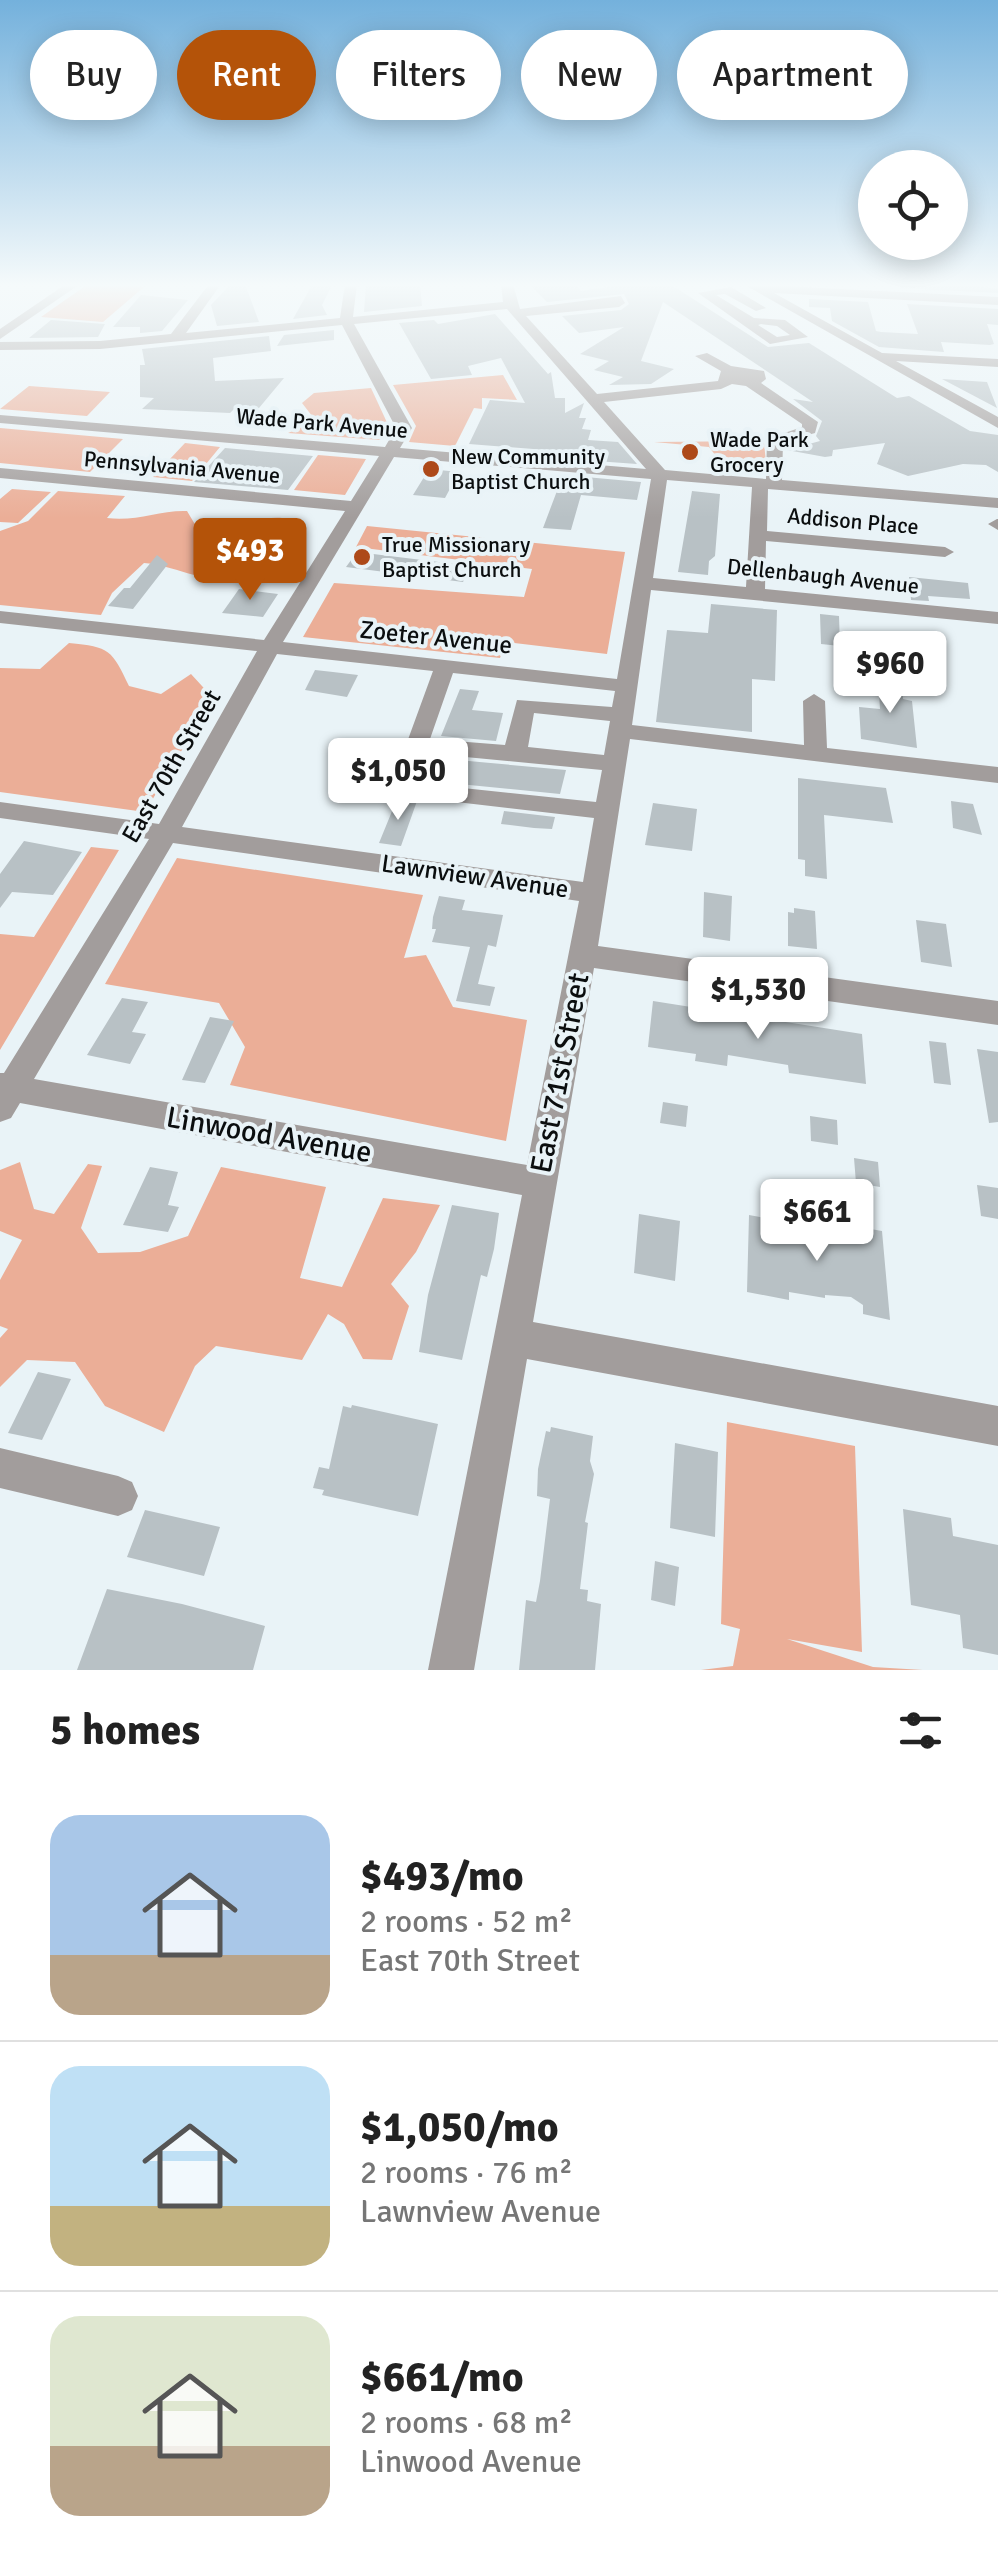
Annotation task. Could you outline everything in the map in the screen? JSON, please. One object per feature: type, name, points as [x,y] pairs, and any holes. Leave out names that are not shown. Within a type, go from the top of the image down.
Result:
[{"type":"street","points":[[369,362],[404,428],[390,452]]},
{"type":"street","points":[[561,362],[660,474]]},
{"type":"street","points":[[711,362],[730,375],[758,374],[760,379],[750,382],[810,422],[810,430],[776,439],[758,535],[755,594]]},
{"type":"street","points":[[888,362],[998,423]]},
{"type":"street","points":[[594,399],[721,384],[730,375]]},
{"type":"street","name":"Wade Park Avenue","points":[[0,419],[993,503]]},
{"type":"street","name":"East 70th Street","points":[[4,1094],[166,833],[270,647],[390,452]]},
{"type":"street","name":"Pennsylvania Avenue","points":[[0,473],[359,506]]},
{"type":"street","name":"East 71st Street","points":[[451,1670],[594,893],[660,474]]},
{"type":"street","points":[[993,503],[998,525]]},
{"type":"street","name":"Addison Place","points":[[758,535],[945,552]]},
{"type":"street","name":"Dellenbaugh Avenue","points":[[642,583],[998,618]]},
{"type":"street","name":"Zoeter Avenue","points":[[0,617],[445,666],[622,710]]},
{"type":"street","points":[[445,666],[417,745],[614,764]]},
{"type":"street","points":[[814,701],[816,754]]},
{"type":"street","points":[[515,753],[525,705],[622,710],[816,754],[998,776]]},
{"type":"street","points":[[446,748],[430,792],[606,811]]},
{"type":"street","name":"Lawnview Avenue","points":[[0,810],[594,893]]},
{"type":"street","points":[[582,955],[998,1013]]},
{"type":"street","name":"Linwood Avenue","points":[[4,1094],[539,1183]]},
{"type":"street","points":[[511,1337],[998,1426]]},
{"type":"street","points":[[0,1468],[118,1496]]},
{"type":"shaded area","points":[[503,375],[517,400],[482,398],[482,409],[474,408],[455,446],[409,442],[416,426],[393,385]]},
{"type":"shaded area","points":[[29,386],[110,392],[87,416],[0,409]]},
{"type":"shaded area","points":[[371,388],[390,429],[380,440],[288,433],[316,421],[302,403],[314,393]]},
{"type":"shaded area","points":[[0,428],[123,439],[90,472],[0,463]]},
{"type":"shaded area","points":[[654,442],[764,443],[767,472],[726,469],[709,447]]},
{"type":"shaded area","points":[[185,443],[220,447],[192,481],[153,477]]},
{"type":"shaded area","points":[[318,455],[366,459],[345,495],[294,490]]},
{"type":"shaded area","points":[[12,489],[51,492],[18,523],[0,522],[0,499]]},
{"type":"shaded area","points":[[58,491],[125,496],[107,518],[187,511],[209,548],[226,547],[234,540],[227,527],[282,518],[273,544],[305,552],[296,562],[260,561],[253,570],[261,575],[233,582],[144,563],[112,593],[101,615],[0,605],[0,531],[28,521]]},
{"type":"shaded area","points":[[367,526],[625,552],[607,654],[505,642],[500,658],[303,637],[334,583],[524,597],[532,569],[356,547]]},
{"type":"shaded area","points":[[69,643],[108,652],[129,686],[161,694],[191,674],[213,698],[145,812],[0,792],[0,668],[40,669]]},
{"type":"shaded area","points":[[91,847],[119,850],[0,1050],[0,934],[34,937]]},
{"type":"shaded area","points":[[177,858],[423,895],[404,958],[426,955],[453,1007],[527,1020],[506,1141],[230,1085],[245,1047],[219,1003],[105,984]]},
{"type":"shaded area","points":[[20,1162],[34,1209],[54,1214],[88,1164],[102,1166],[81,1228],[98,1253],[140,1252],[188,1236],[221,1167],[326,1187],[300,1278],[342,1287],[383,1198],[440,1205],[416,1252],[391,1284],[409,1306],[392,1360],[363,1359],[344,1324],[328,1314],[302,1360],[216,1346],[195,1366],[164,1432],[105,1406],[75,1362],[27,1360],[0,1387],[0,1338],[8,1329],[0,1326],[0,1280],[22,1240],[0,1231],[0,1170]]},
{"type":"shaded area","points":[[727,1422],[855,1446],[862,1652],[787,1639],[873,1667],[923,1670],[701,1670],[733,1666],[740,1629],[721,1624]]},
{"type":"building","points":[[144,362],[213,362],[215,381],[284,378],[259,408],[237,406],[230,413],[142,409],[154,398],[140,397],[140,365]]},
{"type":"building","points":[[421,362],[485,362],[468,366],[472,375],[431,379]]},
{"type":"building","points":[[503,362],[537,362],[548,374],[551,372],[555,398],[565,398],[565,413],[584,403],[579,418],[586,418],[582,429],[591,430],[588,440],[618,442],[637,464],[568,459],[571,452],[469,444],[490,400],[525,403]]},
{"type":"building","points":[[607,362],[645,362],[674,369],[651,384],[609,385],[623,377],[594,370]]},
{"type":"building","points":[[753,362],[839,362],[897,398],[909,396],[970,431],[998,435],[998,472],[986,465],[963,464],[908,476],[877,464],[885,443],[833,450],[832,456],[825,457],[787,450],[820,441],[816,436],[822,421],[793,399],[813,402]]},
{"type":"building","points":[[942,379],[987,382],[997,408]]},
{"type":"building","points":[[225,448],[313,456],[288,490],[194,482]]},
{"type":"building","points":[[429,469],[459,472],[445,498],[413,495]]},
{"type":"building","points":[[563,475],[641,482],[637,500],[581,495],[571,530],[543,528]]},
{"type":"building","points":[[692,491],[720,494],[715,556],[709,561],[708,575],[678,572]]},
{"type":"building","points":[[357,552],[471,566],[463,582],[346,567]]},
{"type":"building","points":[[157,555],[168,564],[133,609],[108,606],[124,588],[130,588]]},
{"type":"building","points":[[909,577],[968,583],[970,599],[928,596],[929,601],[911,600]]},
{"type":"building","points":[[239,589],[278,594],[263,617],[222,613]]},
{"type":"building","points":[[711,604],[777,610],[775,681],[752,679],[752,732],[656,722],[667,630],[708,633]]},
{"type":"building","points":[[820,614],[839,616],[840,646],[821,644]]},
{"type":"building","points":[[315,670],[358,675],[347,697],[305,690]]},
{"type":"building","points":[[878,675],[901,678],[903,699],[912,701],[917,748],[861,739],[859,707],[880,709]]},
{"type":"building","points":[[460,689],[479,691],[472,710],[503,713],[496,741],[441,736]]},
{"type":"building","points":[[458,760],[566,770],[560,794],[449,783]]},
{"type":"building","points":[[798,778],[886,788],[893,823],[824,815],[827,879],[805,876],[805,860],[798,859]]},
{"type":"building","points":[[397,799],[417,801],[401,846],[379,843]]},
{"type":"building","points":[[951,801],[973,804],[982,835],[953,828]]},
{"type":"building","points":[[653,803],[697,809],[692,851],[645,845]]},
{"type":"building","points":[[504,811],[555,817],[552,829],[534,828],[501,824]]},
{"type":"building","points":[[24,841],[82,852],[53,895],[12,892],[0,908],[0,874]]},
{"type":"building","points":[[704,892],[732,896],[730,941],[703,937]]},
{"type":"building","points":[[439,896],[465,900],[462,910],[503,915],[496,947],[488,945],[478,984],[495,987],[490,1006],[456,1001],[470,947],[432,942]]},
{"type":"building","points":[[794,908],[815,911],[817,949],[788,946],[788,912],[794,913]]},
{"type":"building","points":[[916,920],[946,924],[952,967],[921,962]]},
{"type":"building","points":[[122,998],[148,1002],[132,1032],[146,1034],[130,1064],[87,1055]]},
{"type":"building","points":[[653,1001],[862,1034],[866,1084],[789,1073],[788,1065],[728,1055],[727,1066],[695,1061],[696,1054],[648,1047]]},
{"type":"building","points":[[210,1017],[234,1021],[205,1083],[182,1080]]},
{"type":"building","points":[[929,1041],[946,1043],[951,1085],[934,1083]]},
{"type":"building","points":[[977,1049],[998,1052],[998,1122],[989,1123]]},
{"type":"building","points":[[663,1102],[688,1106],[686,1127],[660,1123]]},
{"type":"building","points":[[810,1116],[837,1120],[838,1145],[811,1141]]},
{"type":"building","points":[[854,1158],[878,1162],[880,1187],[856,1183]]},
{"type":"building","points":[[150,1167],[178,1172],[168,1205],[179,1207],[168,1232],[123,1225]]},
{"type":"building","points":[[977,1185],[998,1188],[998,1219],[981,1216]]},
{"type":"building","points":[[452,1205],[499,1213],[487,1277],[481,1275],[462,1360],[419,1352],[428,1295]]},
{"type":"building","points":[[639,1214],[680,1221],[675,1281],[634,1273]]},
{"type":"building","points":[[749,1215],[789,1222],[789,1227],[850,1236],[866,1236],[865,1228],[882,1231],[890,1320],[863,1314],[863,1305],[851,1297],[825,1298],[789,1292],[789,1300],[747,1292]]},
{"type":"building","points":[[38,1372],[71,1379],[42,1440],[8,1433]]},
{"type":"building","points":[[343,1406],[438,1424],[418,1516],[322,1495],[324,1490],[313,1488],[319,1467],[329,1469]]},
{"type":"building","points":[[551,1427],[593,1436],[590,1461],[594,1474],[585,1522],[588,1523],[580,1589],[588,1590],[587,1601],[601,1604],[595,1670],[519,1670],[526,1600],[536,1602],[540,1581],[550,1499],[537,1496],[538,1469],[546,1431],[550,1432]]},
{"type":"building","points":[[675,1443],[718,1452],[715,1537],[670,1528]]},
{"type":"building","points":[[903,1509],[951,1518],[953,1536],[998,1545],[998,1655],[963,1648],[960,1615],[911,1605]]},
{"type":"building","points":[[145,1510],[220,1527],[204,1576],[127,1557]]},
{"type":"building","points":[[655,1561],[679,1567],[675,1606],[651,1600]]},
{"type":"building","points":[[107,1589],[265,1626],[253,1670],[77,1670]]},
{"type":"place","name":"Wade Park Grocery","points":[[690,452]]},
{"type":"place","name":"New Community Baptist Church","points":[[431,469]]},
{"type":"place","name":"True Missionary Baptist Church","points":[[362,557]]}]
